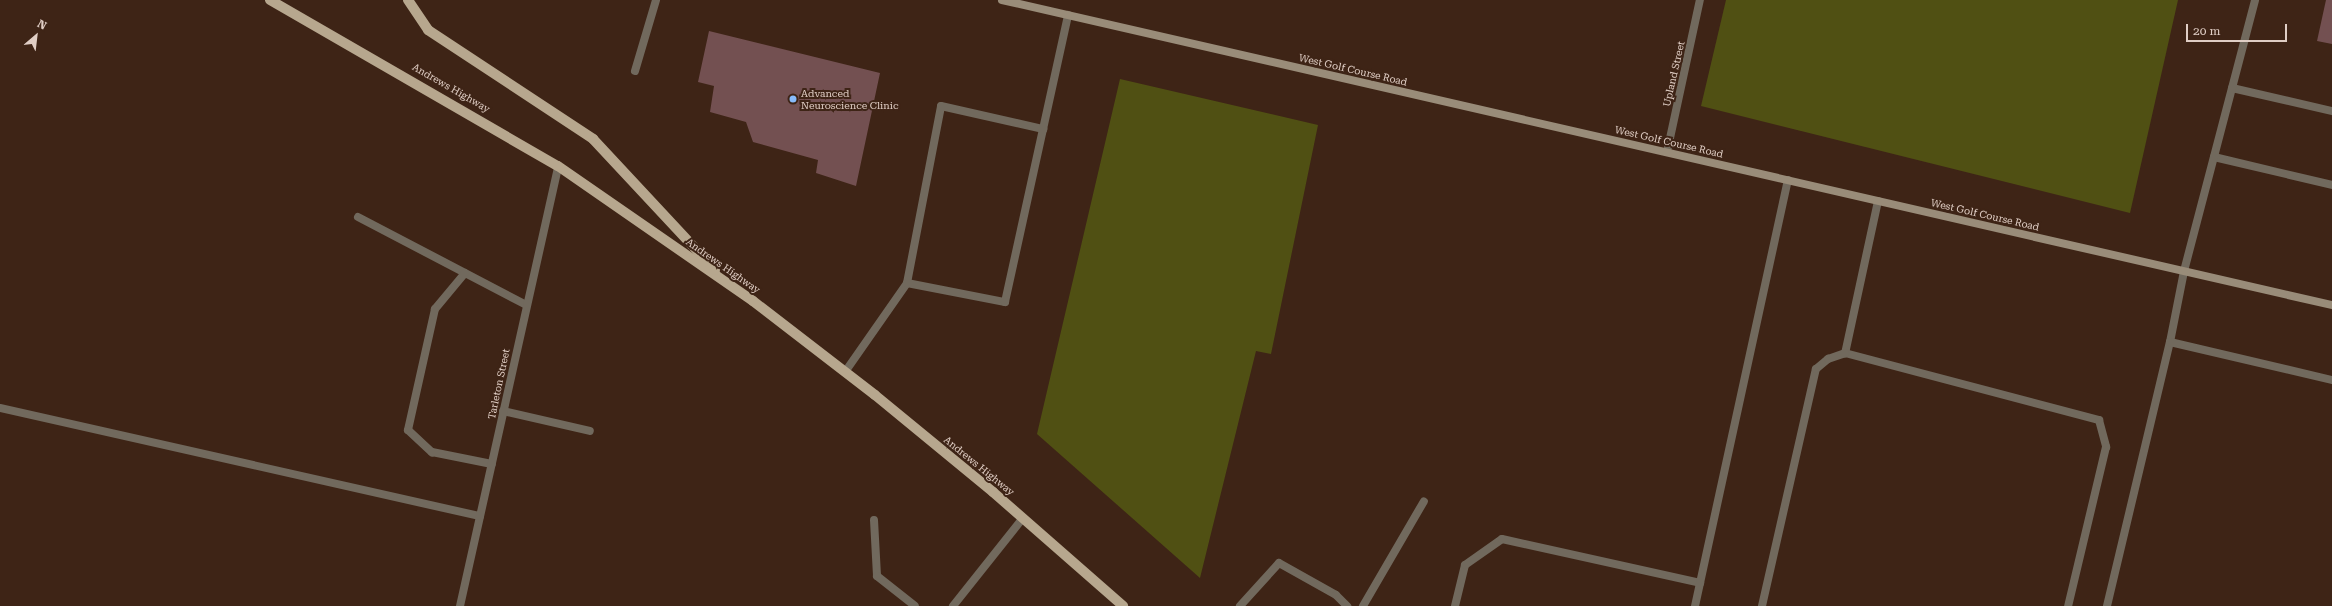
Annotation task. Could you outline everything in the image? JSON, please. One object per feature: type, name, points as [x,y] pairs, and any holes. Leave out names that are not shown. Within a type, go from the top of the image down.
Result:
[{"type":"main road","name":"Andrews Highway","points":[[270,0],[558,166],[727,284],[845,372],[1022,518],[1123,606]]},
{"type":"main road","points":[[408,0],[428,30],[593,139],[727,284]]},
{"type":"main road","name":"West Golf Course Road","points":[[1002,0],[2332,305]]},
{"type":"street","points":[[635,72],[656,0]]},
{"type":"street","name":"Upland Street","points":[[1666,152],[1700,0]]},
{"type":"street","points":[[2107,606],[2170,342],[2184,271],[2255,0]]},
{"type":"street","points":[[907,283],[1005,302],[1068,15]]},
{"type":"street","points":[[2232,88],[2332,111]]},
{"type":"street","points":[[845,372],[907,283],[941,106],[1043,129]]},
{"type":"street","points":[[2214,157],[2332,185]]},
{"type":"street","name":"Tarleton Street","points":[[460,606],[558,166]]},
{"type":"street","points":[[1695,606],[1788,180]]},
{"type":"street","points":[[1845,353],[1878,201]]},
{"type":"street","points":[[358,217],[526,305]]},
{"type":"street","points":[[465,273],[435,309],[408,430],[432,452],[492,464]]},
{"type":"street","points":[[2170,342],[2332,380]]},
{"type":"street","points":[[1762,606],[1816,368],[1828,359],[1845,353],[2099,420],[2106,447],[2068,606]]},
{"type":"street","points":[[0,408],[480,516]]},
{"type":"street","points":[[503,411],[590,431]]},
{"type":"street","points":[[1363,606],[1424,501]]},
{"type":"street","points":[[953,606],[1022,518]]},
{"type":"street","points":[[874,520],[877,576],[915,606]]},
{"type":"street","points":[[1455,606],[1465,565],[1502,539],[1700,583]]},
{"type":"street","points":[[1240,606],[1279,563],[1336,595],[1347,606]]},
{"type":"shaded area","points":[[1726,0],[2178,0],[2130,213],[1701,106]]},
{"type":"shaded area","points":[[1120,79],[1318,125],[1271,354],[1256,351],[1200,578],[1037,434]]},
{"type":"building","points":[[2326,0],[2332,0],[2332,44],[2317,41]]},
{"type":"building","name":"Advanced Neuroscience Clinic","points":[[709,31],[880,73],[856,186],[816,173],[818,160],[753,142],[746,122],[710,112],[714,86],[698,82]]},
{"type":"place","name":"Advanced Neuroscience Clinic","points":[[793,99]]}]
